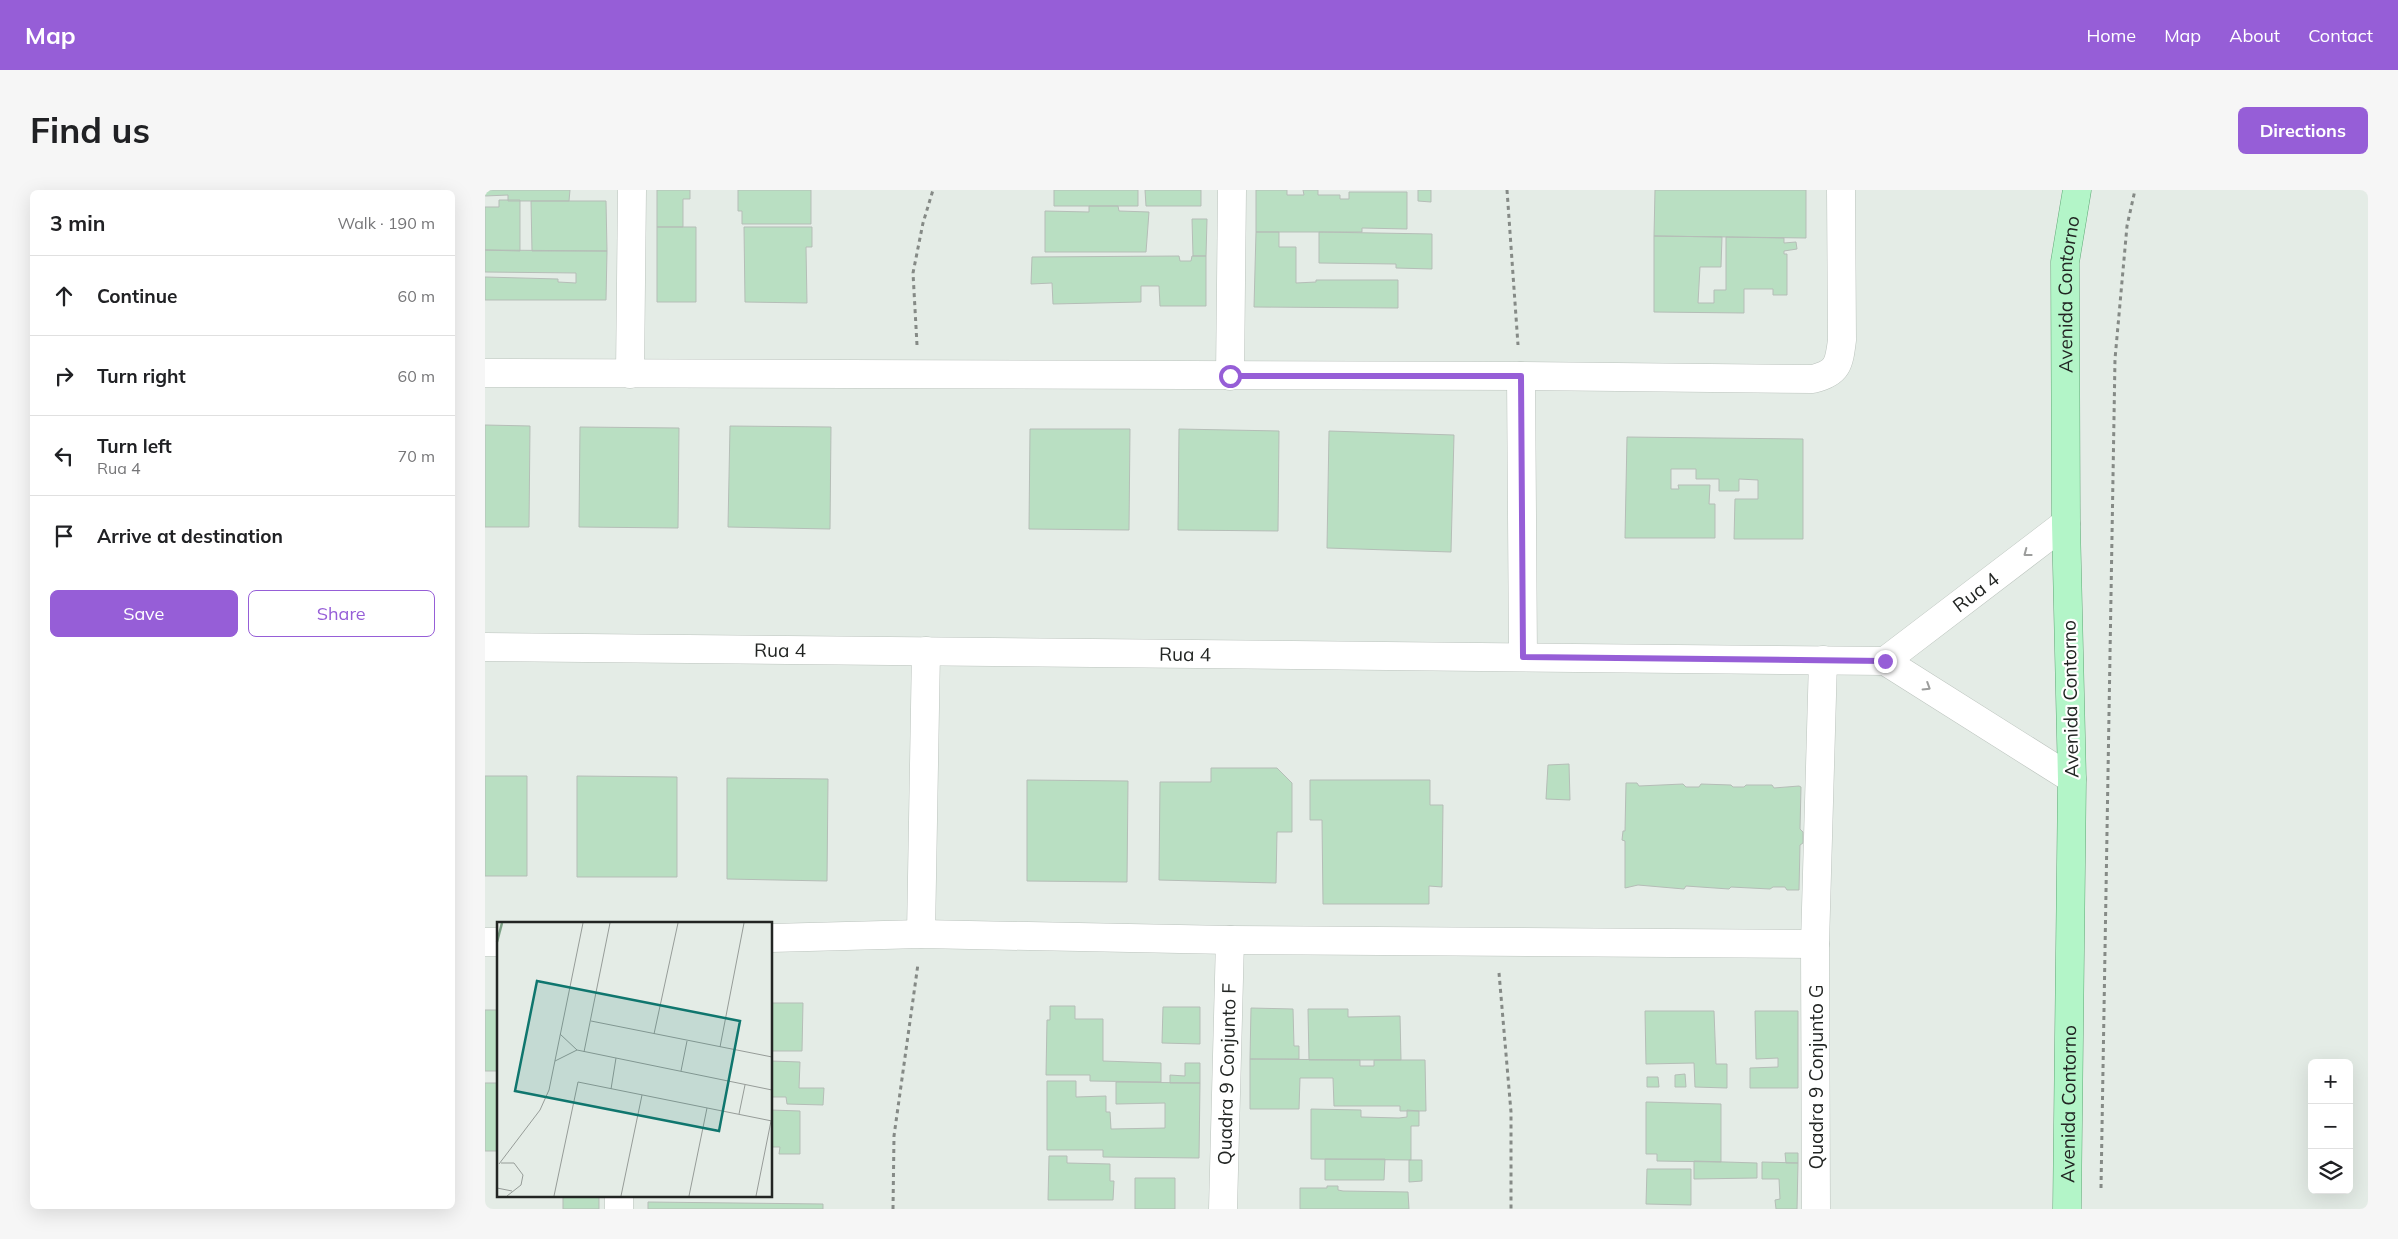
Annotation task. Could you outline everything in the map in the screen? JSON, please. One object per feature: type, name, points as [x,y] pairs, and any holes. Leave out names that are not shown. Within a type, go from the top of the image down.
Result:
[{"type":"main road","name":"Avenida Contorno","points":[[2067,1209],[2072,779],[2066,523],[2065,262],[2077,190]]},
{"type":"street","points":[[630,374],[632,190]]},
{"type":"street","points":[[1230,376],[1232,190]]},
{"type":"street","points":[[485,373],[1521,376],[1813,379],[1825,376],[1839,362],[1842,340],[1841,190]]},
{"type":"street","points":[[1521,376],[1523,657]]},
{"type":"street","name":"Rua 4","points":[[485,647],[1885,661],[2066,523]]},
{"type":"street","points":[[921,934],[926,652]]},
{"type":"street","name":"Quadra 9 Conjunto G","points":[[1817,1209],[1815,944],[1823,660]]},
{"type":"street","points":[[1885,661],[2072,779]]},
{"type":"street","points":[[773,938],[921,934],[1230,940],[1815,944]]},
{"type":"street","name":"Quadra 9 Conjunto F","points":[[1223,1209],[1230,940]]},
{"type":"street","points":[[619,1196],[619,1209]]},
{"type":"path","points":[[918,375],[913,274],[921,230],[933,190]]},
{"type":"path","points":[[1507,190],[1521,376]]},
{"type":"path","points":[[2101,1189],[2115,359],[2127,226],[2135,190]]},
{"type":"path","points":[[893,1209],[894,1136],[921,934]]},
{"type":"path","points":[[1496,941],[1511,1112],[1511,1209]]},
{"type":"building","points":[[485,190],[570,190],[569,201],[508,201],[508,195],[485,196]]},
{"type":"building","points":[[657,190],[690,190],[690,199],[683,199],[683,227],[657,227]]},
{"type":"building","points":[[738,190],[811,190],[811,224],[742,224],[742,211],[738,211]]},
{"type":"building","points":[[1054,190],[1138,190],[1138,206],[1054,206]]},
{"type":"building","points":[[1145,190],[1201,190],[1201,206],[1146,206]]},
{"type":"building","points":[[1256,190],[1287,190],[1287,195],[1304,195],[1303,190],[1318,190],[1318,195],[1340,195],[1340,199],[1349,199],[1349,192],[1407,192],[1407,229],[1362,228],[1362,232],[1256,232]]},
{"type":"building","points":[[1418,190],[1431,190],[1431,202],[1418,201]]},
{"type":"building","points":[[1655,190],[1806,190],[1806,238],[1654,236]]},
{"type":"building","points":[[499,200],[520,200],[520,251],[485,250],[485,207],[499,207]]},
{"type":"building","points":[[531,201],[606,201],[607,251],[532,251]]},
{"type":"building","points":[[1089,206],[1118,206],[1119,211],[1149,212],[1146,252],[1045,252],[1045,211],[1089,212]]},
{"type":"building","points":[[1192,219],[1207,219],[1206,256],[1193,256]]},
{"type":"building","points":[[657,227],[696,227],[696,302],[657,302]]},
{"type":"building","points":[[744,227],[812,227],[812,247],[806,247],[807,303],[745,302]]},
{"type":"building","points":[[1256,232],[1279,232],[1279,247],[1296,247],[1296,283],[1316,282],[1316,280],[1398,280],[1398,308],[1254,307]]},
{"type":"building","points":[[1319,232],[1432,234],[1432,269],[1396,268],[1396,264],[1319,263]]},
{"type":"building","points":[[1654,236],[1722,237],[1721,267],[1700,267],[1698,303],[1714,303],[1714,290],[1726,290],[1726,237],[1784,238],[1784,243],[1796,242],[1797,249],[1784,251],[1784,254],[1787,254],[1787,295],[1773,295],[1773,289],[1744,289],[1744,313],[1654,312]]},
{"type":"building","points":[[485,250],[607,251],[606,300],[485,300],[485,277],[558,279],[558,282],[576,283],[576,273],[485,272]]},
{"type":"building","points":[[1179,256],[1180,261],[1191,261],[1192,256],[1206,256],[1206,306],[1160,306],[1159,286],[1141,286],[1141,302],[1053,304],[1052,283],[1031,284],[1032,257]]},
{"type":"building","points":[[485,425],[530,426],[529,527],[485,527]]},
{"type":"building","points":[[730,426],[831,427],[830,529],[728,527]]},
{"type":"building","points":[[580,427],[679,428],[678,528],[579,527]]},
{"type":"building","points":[[1030,429],[1130,429],[1129,530],[1029,529]]},
{"type":"building","points":[[1179,429],[1279,431],[1278,531],[1178,530]]},
{"type":"building","points":[[1329,431],[1454,435],[1451,552],[1327,548]]},
{"type":"building","points":[[1627,437],[1803,439],[1803,539],[1734,539],[1735,499],[1758,499],[1758,480],[1739,479],[1739,491],[1719,491],[1719,479],[1696,479],[1696,469],[1671,469],[1671,489],[1679,489],[1678,485],[1710,485],[1709,504],[1715,504],[1715,538],[1625,538]]},
{"type":"building","points":[[1569,764],[1570,800],[1546,799],[1548,765]]},
{"type":"building","points":[[1211,768],[1277,768],[1292,783],[1292,832],[1277,832],[1276,883],[1159,880],[1160,782],[1211,782]]},
{"type":"building","points":[[485,776],[527,776],[527,876],[485,876]]},
{"type":"building","points":[[577,776],[677,777],[677,877],[577,877]]},
{"type":"building","points":[[727,778],[828,779],[827,881],[727,879]]},
{"type":"building","points":[[1027,780],[1128,781],[1127,882],[1027,881]]},
{"type":"building","points":[[1310,780],[1430,780],[1430,805],[1443,805],[1442,887],[1429,886],[1429,904],[1323,904],[1322,820],[1310,820]]},
{"type":"building","points":[[1626,783],[1637,783],[1639,786],[1683,784],[1686,787],[1699,787],[1701,784],[1731,785],[1733,787],[1772,785],[1774,788],[1801,787],[1800,829],[1803,832],[1803,843],[1800,845],[1799,890],[1787,890],[1785,887],[1773,887],[1770,889],[1731,887],[1729,889],[1686,886],[1684,889],[1638,885],[1625,888],[1625,841],[1622,840],[1623,831],[1625,831]]},
{"type":"building","points":[[773,1003],[803,1003],[802,1051],[773,1051]]},
{"type":"building","points":[[1050,1006],[1075,1006],[1075,1019],[1103,1019],[1103,1061],[1161,1063],[1161,1082],[1090,1081],[1090,1075],[1046,1075],[1047,1020],[1050,1020]]},
{"type":"building","points":[[1163,1007],[1200,1007],[1200,1044],[1162,1043]]},
{"type":"building","points":[[1251,1008],[1293,1009],[1294,1046],[1299,1046],[1299,1059],[1250,1059]]},
{"type":"building","points":[[1308,1009],[1348,1009],[1348,1017],[1400,1016],[1401,1060],[1309,1060]]},
{"type":"building","points":[[485,1010],[497,1010],[497,1071],[485,1071]]},
{"type":"building","points":[[1645,1011],[1714,1011],[1716,1064],[1727,1064],[1727,1088],[1695,1087],[1694,1063],[1646,1064]]},
{"type":"building","points":[[1755,1011],[1798,1011],[1798,1088],[1750,1088],[1750,1068],[1778,1067],[1778,1058],[1756,1059]]},
{"type":"building","points":[[1250,1059],[1360,1060],[1360,1066],[1374,1066],[1374,1060],[1425,1060],[1426,1111],[1400,1111],[1400,1106],[1334,1106],[1333,1078],[1300,1078],[1299,1109],[1250,1109]]},
{"type":"building","points":[[773,1061],[800,1062],[799,1088],[824,1088],[823,1105],[787,1104],[786,1097],[773,1097]]},
{"type":"building","points":[[1185,1063],[1200,1063],[1200,1083],[1170,1083],[1170,1075],[1185,1076]]},
{"type":"building","points":[[1685,1074],[1686,1087],[1675,1087],[1675,1075]]},
{"type":"building","points":[[1647,1077],[1658,1077],[1659,1087],[1647,1087]]},
{"type":"building","points":[[1047,1081],[1076,1081],[1076,1097],[1106,1096],[1106,1112],[1110,1112],[1111,1129],[1165,1128],[1165,1103],[1116,1104],[1116,1082],[1200,1083],[1199,1158],[1103,1157],[1103,1150],[1047,1150]]},
{"type":"building","points":[[485,1083],[497,1083],[497,1151],[485,1151]]},
{"type":"building","points":[[1646,1102],[1721,1104],[1721,1162],[1657,1161],[1657,1154],[1646,1154]]},
{"type":"building","points":[[1311,1109],[1361,1110],[1361,1117],[1399,1118],[1407,1117],[1407,1110],[1419,1111],[1419,1126],[1411,1126],[1411,1160],[1311,1159]]},
{"type":"building","points":[[773,1110],[800,1111],[800,1154],[779,1154],[780,1147],[773,1147]]},
{"type":"building","points":[[1785,1153],[1798,1153],[1798,1163],[1786,1163]]},
{"type":"building","points":[[1049,1156],[1067,1156],[1067,1163],[1110,1164],[1110,1181],[1114,1181],[1113,1200],[1048,1200]]},
{"type":"building","points":[[1325,1159],[1385,1159],[1384,1180],[1325,1180]]},
{"type":"building","points":[[1409,1160],[1422,1160],[1422,1181],[1409,1182]]},
{"type":"building","points":[[1694,1161],[1757,1163],[1757,1178],[1694,1179]]},
{"type":"building","points":[[1762,1162],[1798,1163],[1797,1209],[1776,1209],[1775,1200],[1780,1199],[1779,1179],[1762,1179]]},
{"type":"building","points":[[1647,1169],[1691,1169],[1691,1205],[1646,1204]]},
{"type":"building","points":[[1135,1178],[1175,1178],[1175,1209],[1135,1209]]},
{"type":"building","points":[[1327,1186],[1338,1186],[1338,1190],[1343,1191],[1408,1192],[1409,1209],[1300,1209],[1300,1188],[1327,1188]]},
{"type":"building","points":[[563,1196],[599,1196],[599,1209],[563,1209]]},
{"type":"building","points":[[648,1202],[823,1204],[823,1209],[648,1209]]},
{"type":"route","points":[[1230,376],[1521,376],[1523,657],[1885,661]]}]
